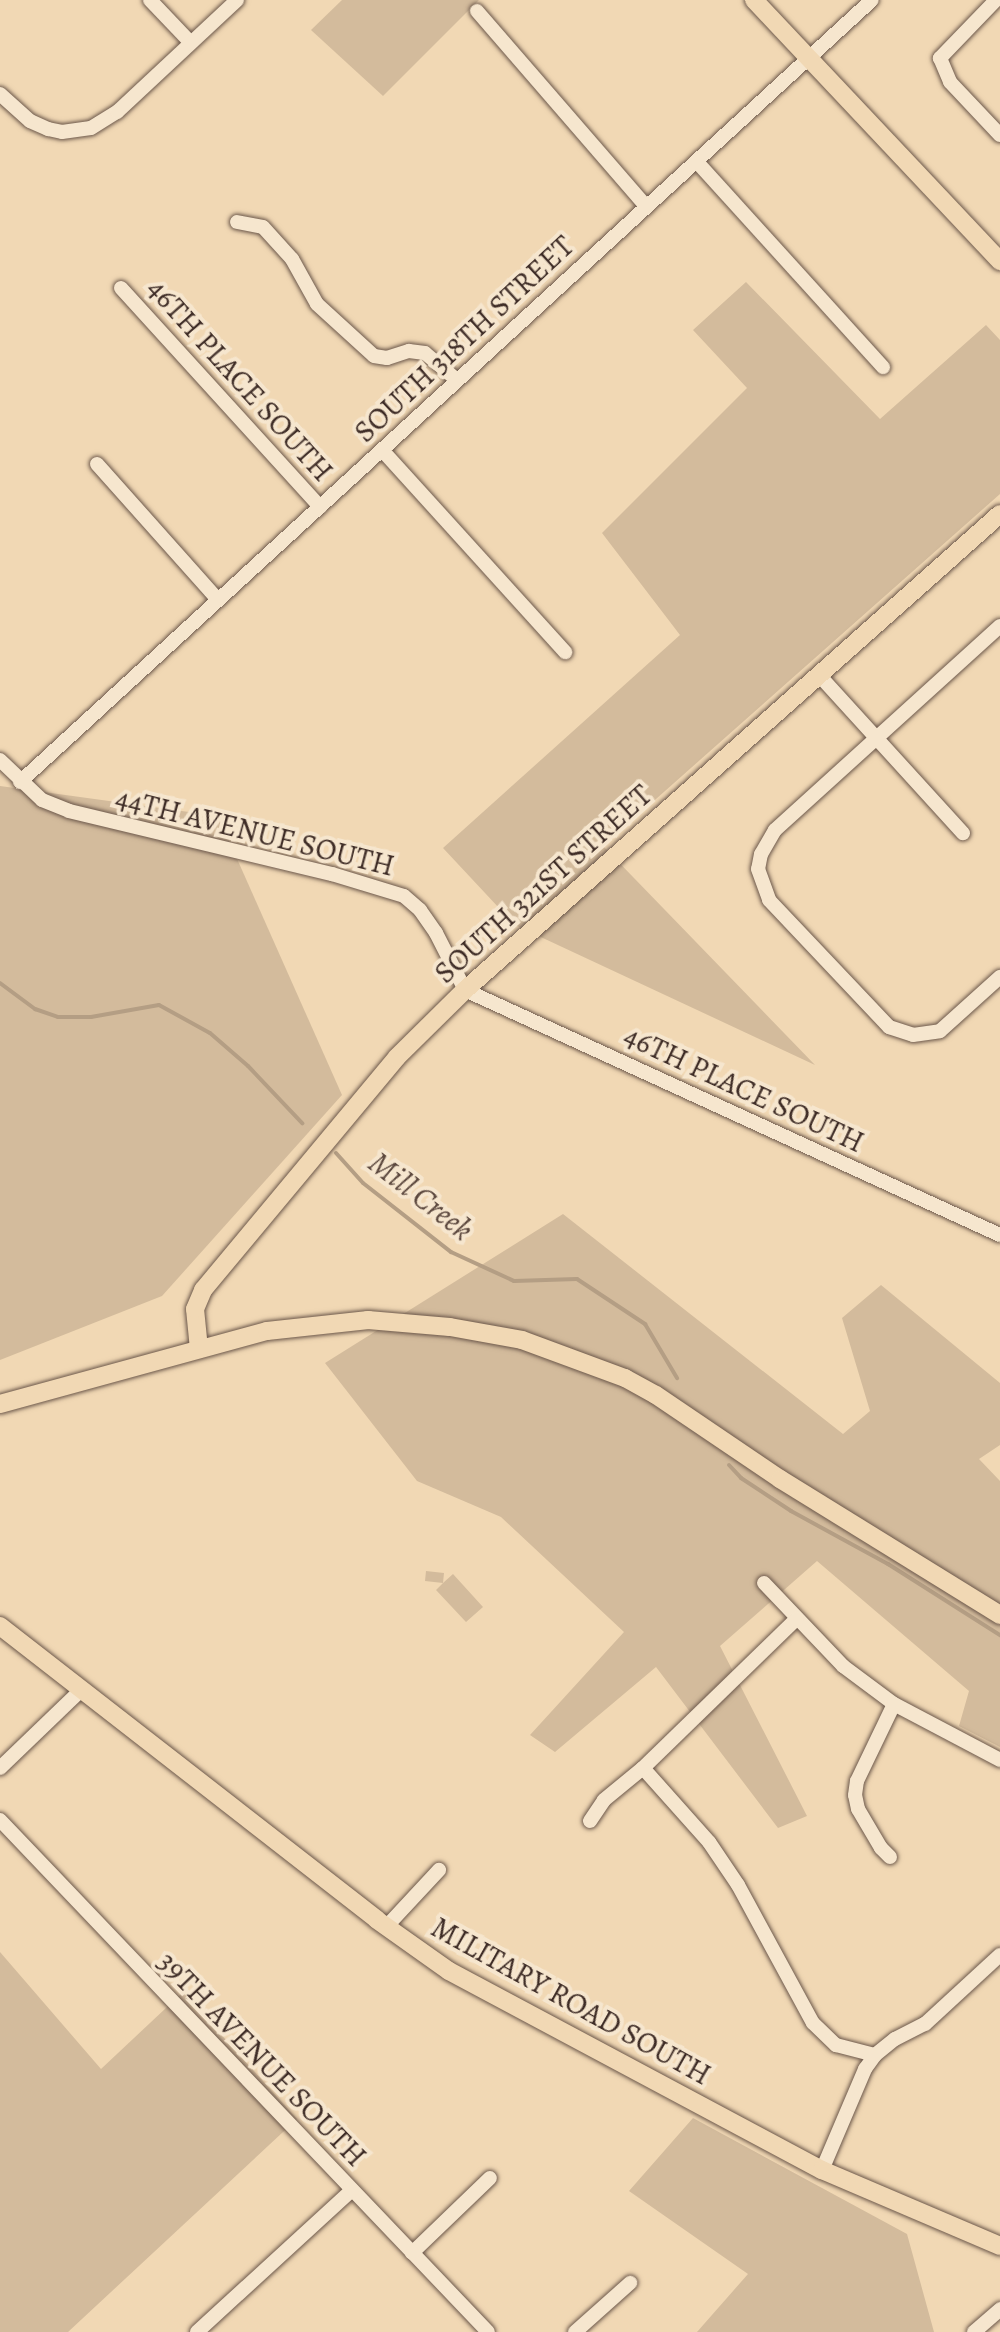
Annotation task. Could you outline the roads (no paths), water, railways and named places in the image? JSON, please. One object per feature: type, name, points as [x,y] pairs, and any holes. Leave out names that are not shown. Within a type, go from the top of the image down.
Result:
[{"type":"main road","points":[[754,0],[1000,261]]},
{"type":"main road","name":"SOUTH 321ST STREET","points":[[199,1349],[195,1309],[203,1290],[397,1057],[465,990],[1000,514]]},
{"type":"main road","points":[[0,1404],[267,1331],[368,1320],[450,1327],[522,1340],[625,1378],[656,1395],[780,1479],[1000,1615]]},
{"type":"main road","name":"MILITARY ROAD SOUTH","points":[[0,1626],[386,1927],[449,1971],[822,2170],[1000,2246]]},
{"type":"street","points":[[150,0],[191,43]]},
{"type":"street","points":[[0,94],[30,121],[62,132],[103,123],[237,0]]},
{"type":"street","name":"SOUTH 318TH STREET","points":[[20,782],[872,0]]},
{"type":"street","points":[[996,0],[944,50],[940,65],[950,82],[1000,135]]},
{"type":"street","points":[[477,11],[646,206]]},
{"type":"street","points":[[697,162],[883,367]]},
{"type":"street","points":[[237,222],[263,227],[292,259],[317,304],[374,356],[387,358],[409,351],[425,353],[457,380]]},
{"type":"street","name":"46TH PLACE SOUTH","points":[[121,288],[320,507]]},
{"type":"street","points":[[382,450],[565,652]]},
{"type":"street","points":[[97,464],[218,600]]},
{"type":"street","points":[[998,631],[875,736],[775,830],[761,854],[758,869],[769,900],[889,1027],[913,1035],[940,1031],[1000,977]]},
{"type":"street","points":[[819,675],[963,833]]},
{"type":"street","name":"44TH AVENUE SOUTH","points":[[0,760],[42,800],[83,816],[305,867],[404,896],[420,910],[436,933],[465,990]]},
{"type":"street","name":"46TH PLACE SOUTH","points":[[465,990],[1000,1235]]},
{"type":"street","points":[[764,1583],[843,1666],[894,1704],[1000,1760]]},
{"type":"street","points":[[590,1821],[604,1800],[643,1768],[796,1619]]},
{"type":"street","points":[[0,1768],[82,1689]]},
{"type":"street","points":[[890,1857],[881,1848],[858,1809],[855,1795],[857,1781],[894,1704]]},
{"type":"street","points":[[643,1768],[709,1842],[738,1885],[813,2023],[836,2045],[875,2055]]},
{"type":"street","name":"39TH AVENUE SOUTH","points":[[0,1820],[488,2332]]},
{"type":"street","points":[[386,1927],[439,1870]]},
{"type":"street","points":[[822,2170],[865,2069],[875,2055],[895,2039],[925,2024],[1000,1955]]},
{"type":"street","points":[[412,2253],[490,2178]]},
{"type":"street","points":[[197,2332],[352,2190]]},
{"type":"street","points":[[575,2332],[630,2283]]},
{"type":"street","points":[[974,2332],[1000,2309]]},
{"type":"waterway","name":"Mill Creek","points":[[0,983],[35,1009],[58,1017],[91,1017],[159,1005],[210,1033],[248,1066],[302,1123]]},
{"type":"waterway","name":"Mill Creek","points":[[336,1153],[363,1183],[451,1252],[514,1281],[577,1279],[645,1324],[677,1378]]},
{"type":"waterway","name":"Mill Creek","points":[[729,1465],[741,1478],[791,1511],[888,1564],[1000,1635]]}]
